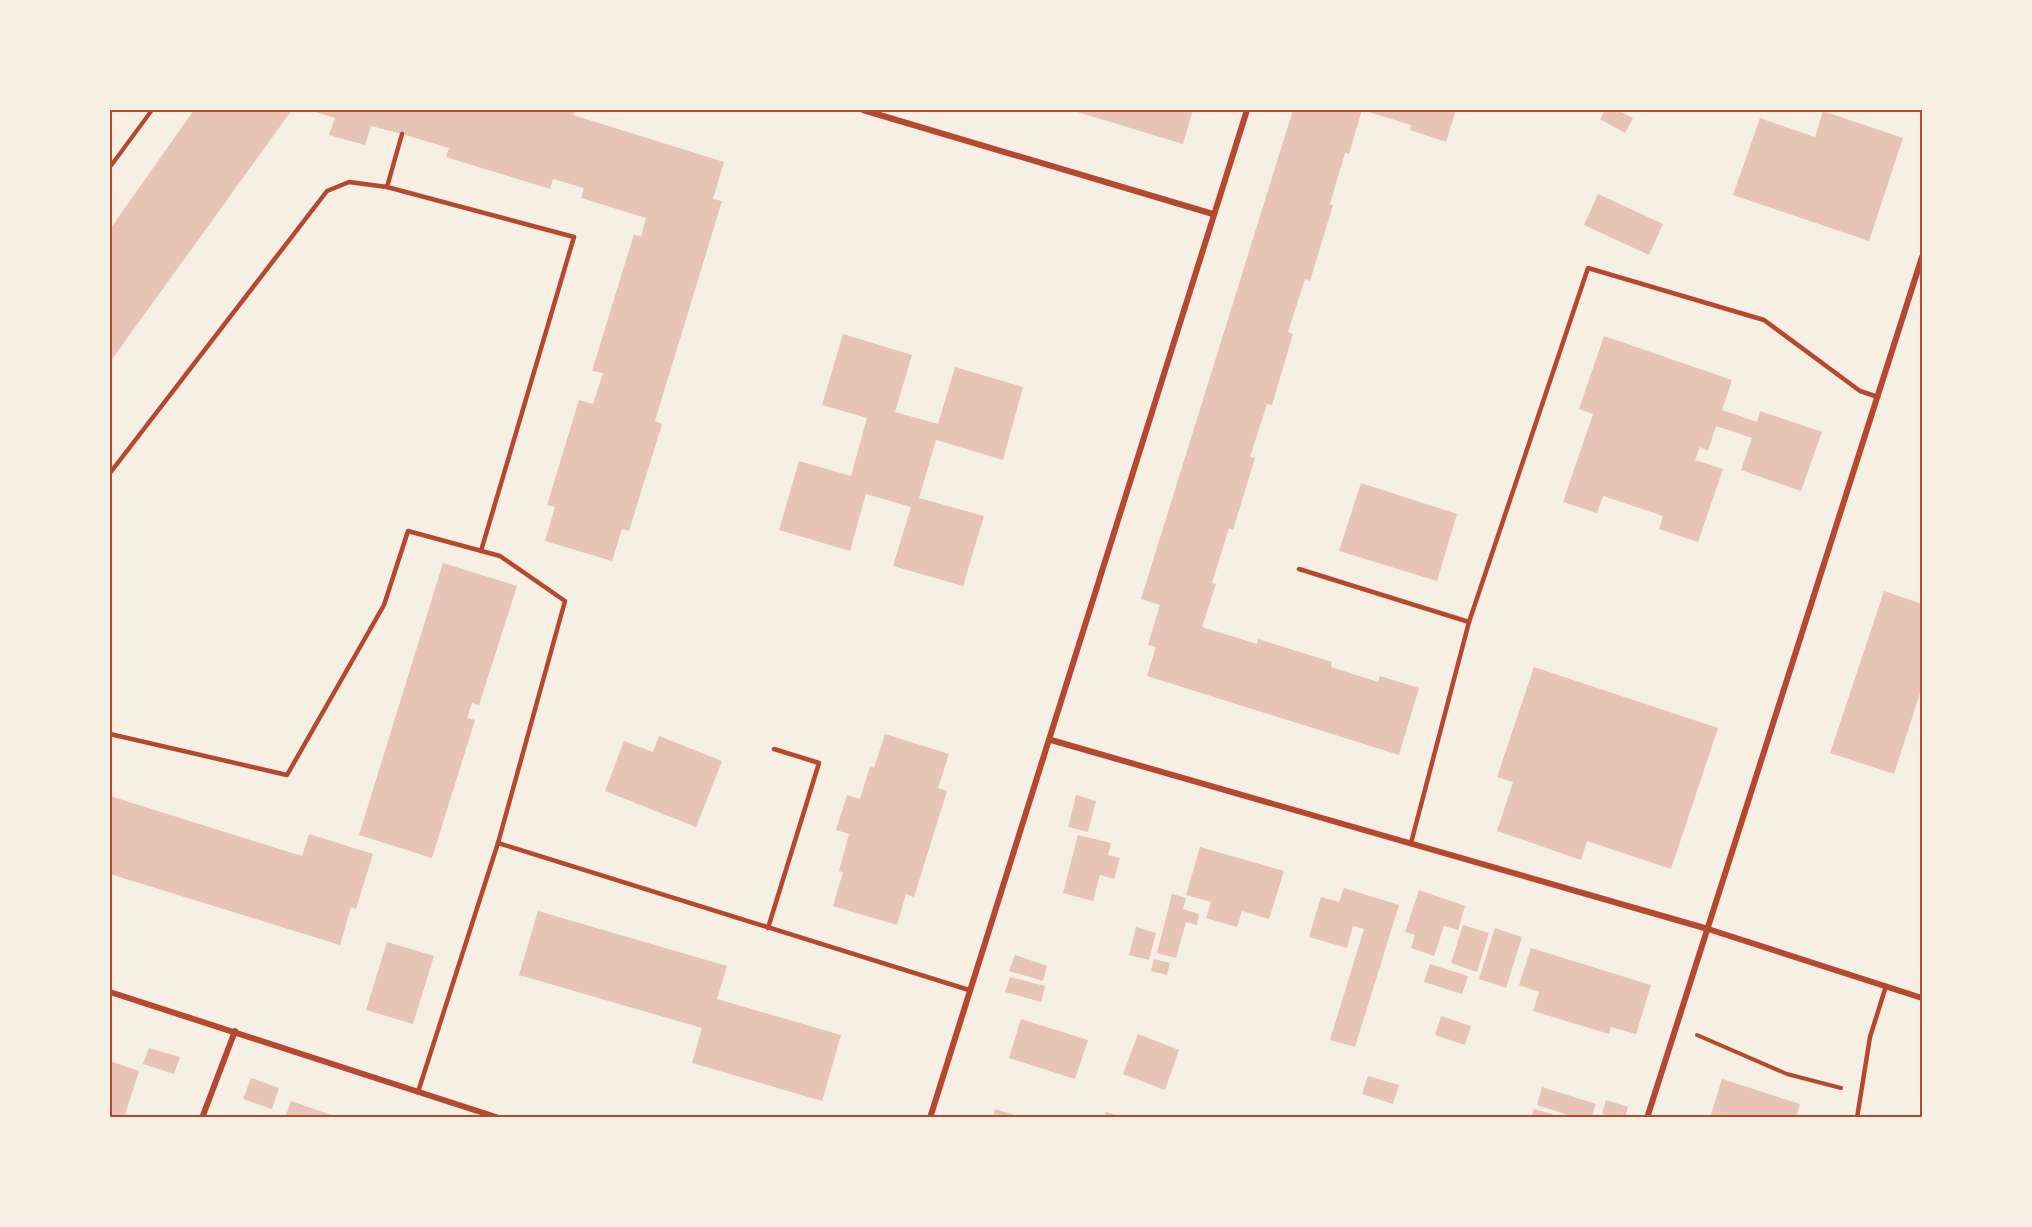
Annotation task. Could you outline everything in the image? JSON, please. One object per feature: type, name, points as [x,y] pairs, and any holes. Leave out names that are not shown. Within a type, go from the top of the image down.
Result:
[{"type":"street","points":[[863,110],[1213,214]]},
{"type":"street","points":[[930,1118],[969,990],[1051,740],[1247,110]]},
{"type":"street","points":[[1647,1118],[1923,257]]},
{"type":"street","points":[[1051,740],[1708,929],[1923,998]]},
{"type":"street","points":[[110,992],[500,1118]]},
{"type":"street","points":[[202,1118],[235,1031]]},
{"type":"lane","points":[[387,187],[402,134]]},
{"type":"lane","points":[[110,472],[327,191],[349,182],[387,187],[574,237],[481,550]]},
{"type":"lane","points":[[1411,843],[1469,622],[1588,268],[1764,320],[1860,392],[1878,397]]},
{"type":"lane","points":[[110,734],[287,775],[384,605],[408,531],[500,556],[565,601],[498,843],[418,1092]]},
{"type":"lane","points":[[1299,569],[1469,622]]},
{"type":"lane","points":[[768,928],[819,763],[774,749]]},
{"type":"lane","points":[[498,843],[969,990]]},
{"type":"lane","points":[[1857,1118],[1870,1037],[1886,986]]},
{"type":"path","points":[[110,167],[152,110]]},
{"type":"path","points":[[1676,1026],[1787,1074],[1862,1093]]},
{"type":"building","points":[[194,110],[292,110],[110,362],[110,229]]},
{"type":"building","points":[[309,110],[575,110],[573,115],[724,162],[713,199],[722,201],[655,421],[662,424],[629,531],[622,529],[612,561],[545,541],[555,507],[547,505],[579,400],[593,404],[603,373],[592,371],[634,234],[641,237],[646,218],[581,198],[584,188],[553,179],[550,189],[446,157],[449,148],[402,134],[371,126],[365,145],[329,135],[335,118]]},
{"type":"building","points":[[1071,110],[1193,110],[1183,144]]},
{"type":"building","points":[[1293,110],[1362,110],[1349,154],[1345,153],[1330,204],[1333,205],[1310,281],[1305,279],[1288,332],[1293,334],[1272,405],[1267,404],[1250,457],[1255,458],[1233,530],[1229,528],[1212,583],[1216,584],[1202,627],[1257,644],[1258,639],[1332,662],[1331,667],[1378,682],[1380,676],[1419,688],[1399,755],[1147,676],[1156,647],[1148,645],[1160,605],[1141,599]]},
{"type":"building","points":[[1362,110],[1456,110],[1446,142],[1410,130],[1411,125]]},
{"type":"building","points":[[1605,110],[1617,110],[1633,118],[1625,133],[1600,119]]},
{"type":"building","points":[[1823,111],[1903,138],[1869,241],[1733,195],[1760,118],[1815,137]]},
{"type":"building","points":[[1598,194],[1663,224],[1649,255],[1584,225]]},
{"type":"building","points":[[843,334],[912,355],[895,412],[938,424],[955,367],[1023,387],[1003,460],[936,440],[919,498],[984,516],[963,586],[893,566],[911,507],[866,494],[850,551],[779,530],[799,461],[851,476],[867,418],[822,405]]},
{"type":"building","points":[[1604,336],[1732,380],[1722,410],[1757,422],[1760,411],[1822,432],[1801,491],[1741,470],[1752,438],[1716,426],[1708,451],[1700,447],[1695,460],[1723,469],[1698,542],[1659,529],[1663,516],[1603,496],[1597,513],[1563,502],[1593,414],[1579,409]]},
{"type":"building","points":[[1361,483],[1457,514],[1437,581],[1339,551]]},
{"type":"building","points":[[443,563],[517,586],[479,705],[472,703],[467,718],[475,720],[432,858],[359,835]]},
{"type":"building","points":[[1884,591],[1922,604],[1922,687],[1894,774],[1830,753]]},
{"type":"building","points":[[1534,667],[1718,728],[1671,869],[1587,841],[1581,860],[1497,831],[1513,782],[1497,777]]},
{"type":"building","points":[[885,734],[949,754],[938,788],[947,791],[914,897],[906,894],[897,925],[833,906],[843,872],[839,871],[849,834],[836,830],[847,795],[860,799],[870,766],[874,768]]},
{"type":"building","points":[[659,736],[722,761],[696,827],[605,791],[624,741],[653,752]]},
{"type":"building","points":[[1076,795],[1096,801],[1088,832],[1068,827]]},
{"type":"building","points":[[110,796],[302,856],[309,834],[373,854],[356,909],[351,907],[340,945],[110,874]]},
{"type":"building","points":[[1078,835],[1111,843],[1108,855],[1120,858],[1114,879],[1100,875],[1093,901],[1063,893]]},
{"type":"building","points":[[1200,847],[1284,871],[1269,919],[1242,911],[1237,927],[1206,918],[1211,902],[1186,895]]},
{"type":"building","points":[[1344,888],[1399,905],[1355,1047],[1330,1040],[1364,929],[1353,926],[1347,948],[1309,937],[1321,897],[1339,902]]},
{"type":"building","points":[[1419,890],[1465,906],[1458,930],[1444,926],[1434,956],[1411,948],[1415,935],[1405,932]]},
{"type":"building","points":[[1172,894],[1186,898],[1183,909],[1199,914],[1197,925],[1186,922],[1176,958],[1157,953]]},
{"type":"building","points":[[538,911],[727,966],[717,999],[841,1035],[822,1101],[692,1063],[702,1028],[519,975]]},
{"type":"building","points":[[1463,925],[1489,933],[1477,972],[1451,963]]},
{"type":"building","points":[[1136,927],[1156,933],[1149,960],[1129,955]]},
{"type":"building","points":[[1495,928],[1522,937],[1506,988],[1479,979]]},
{"type":"building","points":[[387,942],[434,956],[413,1024],[366,1010]]},
{"type":"building","points":[[1531,948],[1651,985],[1636,1034],[1611,1027],[1609,1034],[1533,1011],[1539,992],[1519,985]]},
{"type":"building","points":[[1015,955],[1047,966],[1043,981],[1009,971]]},
{"type":"building","points":[[1154,959],[1170,963],[1167,975],[1151,971]]},
{"type":"building","points":[[1430,964],[1468,976],[1462,994],[1424,982]]},
{"type":"building","points":[[1010,977],[1045,986],[1041,1002],[1005,992]]},
{"type":"building","points":[[1441,1016],[1471,1026],[1465,1045],[1435,1035]]},
{"type":"building","points":[[1021,1019],[1088,1040],[1075,1079],[1009,1058]]},
{"type":"building","points":[[1138,1034],[1179,1050],[1165,1090],[1123,1074]]},
{"type":"building","points":[[149,1048],[180,1057],[174,1074],[143,1064]]},
{"type":"building","points":[[110,1061],[139,1071],[124,1118],[110,1118]]},
{"type":"building","points":[[1368,1076],[1399,1085],[1393,1104],[1362,1094]]},
{"type":"building","points":[[251,1078],[279,1088],[272,1109],[243,1099]]},
{"type":"building","points":[[1722,1079],[1800,1104],[1796,1118],[1710,1118]]},
{"type":"building","points":[[1542,1087],[1596,1104],[1591,1118],[1578,1118],[1537,1105]]},
{"type":"building","points":[[1606,1100],[1628,1107],[1625,1118],[1602,1114]]},
{"type":"building","points":[[291,1101],[337,1117],[337,1118],[285,1118]]},
{"type":"building","points":[[995,1109],[1022,1117],[1022,1118],[993,1118]]},
{"type":"building","points":[[1534,1109],[1563,1117],[1563,1118],[1531,1118]]},
{"type":"building","points":[[1106,1112],[1124,1117],[1104,1118]]}]
